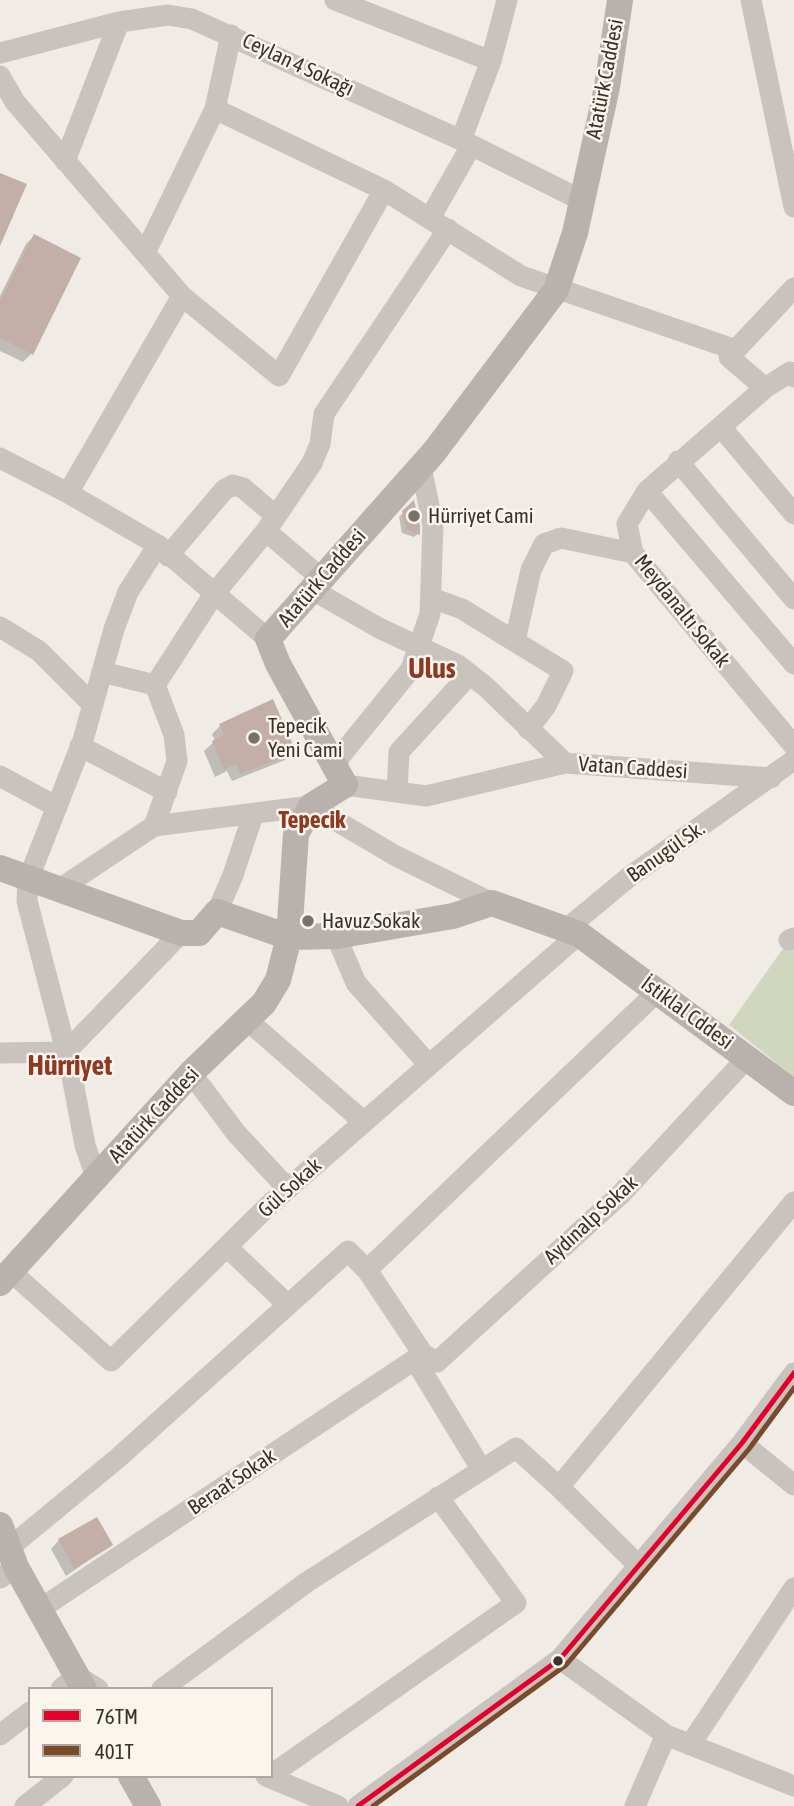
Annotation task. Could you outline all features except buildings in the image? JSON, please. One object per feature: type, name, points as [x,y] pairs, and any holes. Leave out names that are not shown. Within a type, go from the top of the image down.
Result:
[{"type":"main road","name":"Atatürk Caddesi","points":[[339,775],[278,664],[268,639],[421,467],[556,290],[575,233],[607,87],[620,0]]},
{"type":"main road","points":[[311,806],[339,775]]},
{"type":"main road","name":"Atatürk Caddesi","points":[[3,1277],[191,1073],[264,1003],[278,980],[289,937],[296,834],[311,806]]},
{"type":"main road","points":[[0,868],[181,933],[199,933],[217,912],[289,937],[336,936],[453,916],[492,903]]},
{"type":"main road","name":"İstiklal Cddesi","points":[[492,903],[571,932],[748,1057],[794,1093]]},
{"type":"main road","points":[[6,1555],[40,1609],[80,1686]]},
{"type":"main road","points":[[132,1778],[148,1806]]},
{"type":"street","points":[[335,0],[491,61]]},
{"type":"street","points":[[155,685],[214,594],[271,524],[312,463],[320,444],[324,414],[439,224],[491,61],[507,0]]},
{"type":"street","points":[[751,0],[794,207]]},
{"type":"street","name":"Ceylan 4 Sokağı","points":[[0,53],[119,22],[194,10],[231,34],[466,143],[581,200]]},
{"type":"street","points":[[65,160],[119,22]]},
{"type":"street","points":[[145,253],[215,109],[231,34]]},
{"type":"street","points":[[0,76],[15,102],[183,296],[279,376],[384,190]]},
{"type":"street","points":[[215,109],[384,190],[521,276],[732,354],[765,388]]},
{"type":"street","points":[[732,354],[794,288]]},
{"type":"street","points":[[68,493],[183,296]]},
{"type":"street","name":"Meydanaltı Sokak","points":[[794,377],[790,372],[765,388],[678,461],[647,491],[627,524],[633,553],[794,746]]},
{"type":"street","points":[[721,427],[794,514]]},
{"type":"street","points":[[0,458],[68,493],[163,550],[268,639]]},
{"type":"street","points":[[678,461],[794,599]]},
{"type":"street","points":[[339,775],[411,669],[430,614],[433,517],[421,467]]},
{"type":"street","points":[[96,1177],[85,1144],[66,1052],[27,901],[28,880],[80,746],[128,592],[163,550],[224,490],[233,485],[243,488],[316,584],[470,674],[565,763]]},
{"type":"street","points":[[647,491],[794,664]]},
{"type":"street","points":[[514,641],[531,570],[544,544],[561,538],[633,553]]},
{"type":"street","points":[[432,598],[462,609],[563,671],[545,706],[527,729]]},
{"type":"street","points":[[0,627],[39,651],[93,705]]},
{"type":"street","points":[[102,672],[155,685]]},
{"type":"street","points":[[397,792],[398,752],[470,674]]},
{"type":"street","points":[[153,826],[177,761],[174,735],[155,685]]},
{"type":"street","points":[[80,746],[167,792]]},
{"type":"street","points":[[771,778],[794,760]]},
{"type":"street","name":"Vatan Caddesi","points":[[339,775],[397,792],[426,796],[565,763],[771,778]]},
{"type":"street","points":[[0,776],[57,807]]},
{"type":"street","name":"Banugül Sk.","points":[[571,932],[629,877],[771,778]]},
{"type":"street","points":[[61,888],[153,826],[311,806],[396,856],[492,903]]},
{"type":"street","points":[[217,912],[233,875],[253,815]]},
{"type":"street","name":"Gül Sokak","points":[[3,1277],[111,1361],[288,1189],[429,1065],[571,932]]},
{"type":"street","points":[[0,1053],[66,1052],[181,933]]},
{"type":"street","points":[[336,936],[356,984],[429,1065]]},
{"type":"street","points":[[367,1270],[657,992]]},
{"type":"street","points":[[247,1020],[364,1122]]},
{"type":"street","name":"Aydınalp Sokak","points":[[419,1357],[437,1362],[611,1203],[748,1057]]},
{"type":"street","points":[[191,1073],[236,1133],[288,1189]]},
{"type":"street","points":[[559,1487],[794,1202]]},
{"type":"street","points":[[227,1247],[288,1305]]},
{"type":"street","points":[[6,1555],[348,1251],[367,1270],[482,1470]]},
{"type":"street","name":"Beraat Sokak","points":[[40,1609],[419,1357]]},
{"type":"street","points":[[358,1806],[560,1659],[742,1443],[794,1373]]},
{"type":"street","points":[[742,1443],[793,1484]]},
{"type":"street","points":[[165,1687],[307,1582],[516,1448],[639,1566]]},
{"type":"street","points":[[273,1773],[516,1604],[438,1497]]},
{"type":"street","points":[[690,1745],[794,1588]]},
{"type":"street","points":[[560,1659],[666,1735],[794,1786]]},
{"type":"street","points":[[0,1735],[28,1714]]},
{"type":"street","points":[[635,1806],[666,1735]]},
{"type":"street","points":[[26,1806],[60,1778]]},
{"type":"street","points":[[273,1778],[338,1806]]},
{"type":"green space","points":[[794,938],[794,1077],[729,1025],[789,940]]},
{"type":"transit line","name":"76TM","points":[[358,1806],[560,1659],[742,1443],[794,1373]]},
{"type":"transit line","name":"401T","points":[[373,1806],[566,1665],[749,1449],[794,1388]]},
{"type":"place","name":"Hürriyet Cami","points":[[414,516]]},
{"type":"place","name":"Tepecik Yeni Cami","points":[[254,738]]},
{"type":"place","name":"Havuz Sokak","points":[[308,921]]},
{"type":"district","name":"Ulus","points":[[432,669]]},
{"type":"district","name":"Tepecik","points":[[312,820]]},
{"type":"district","name":"Hürriyet","points":[[70,1066]]}]
